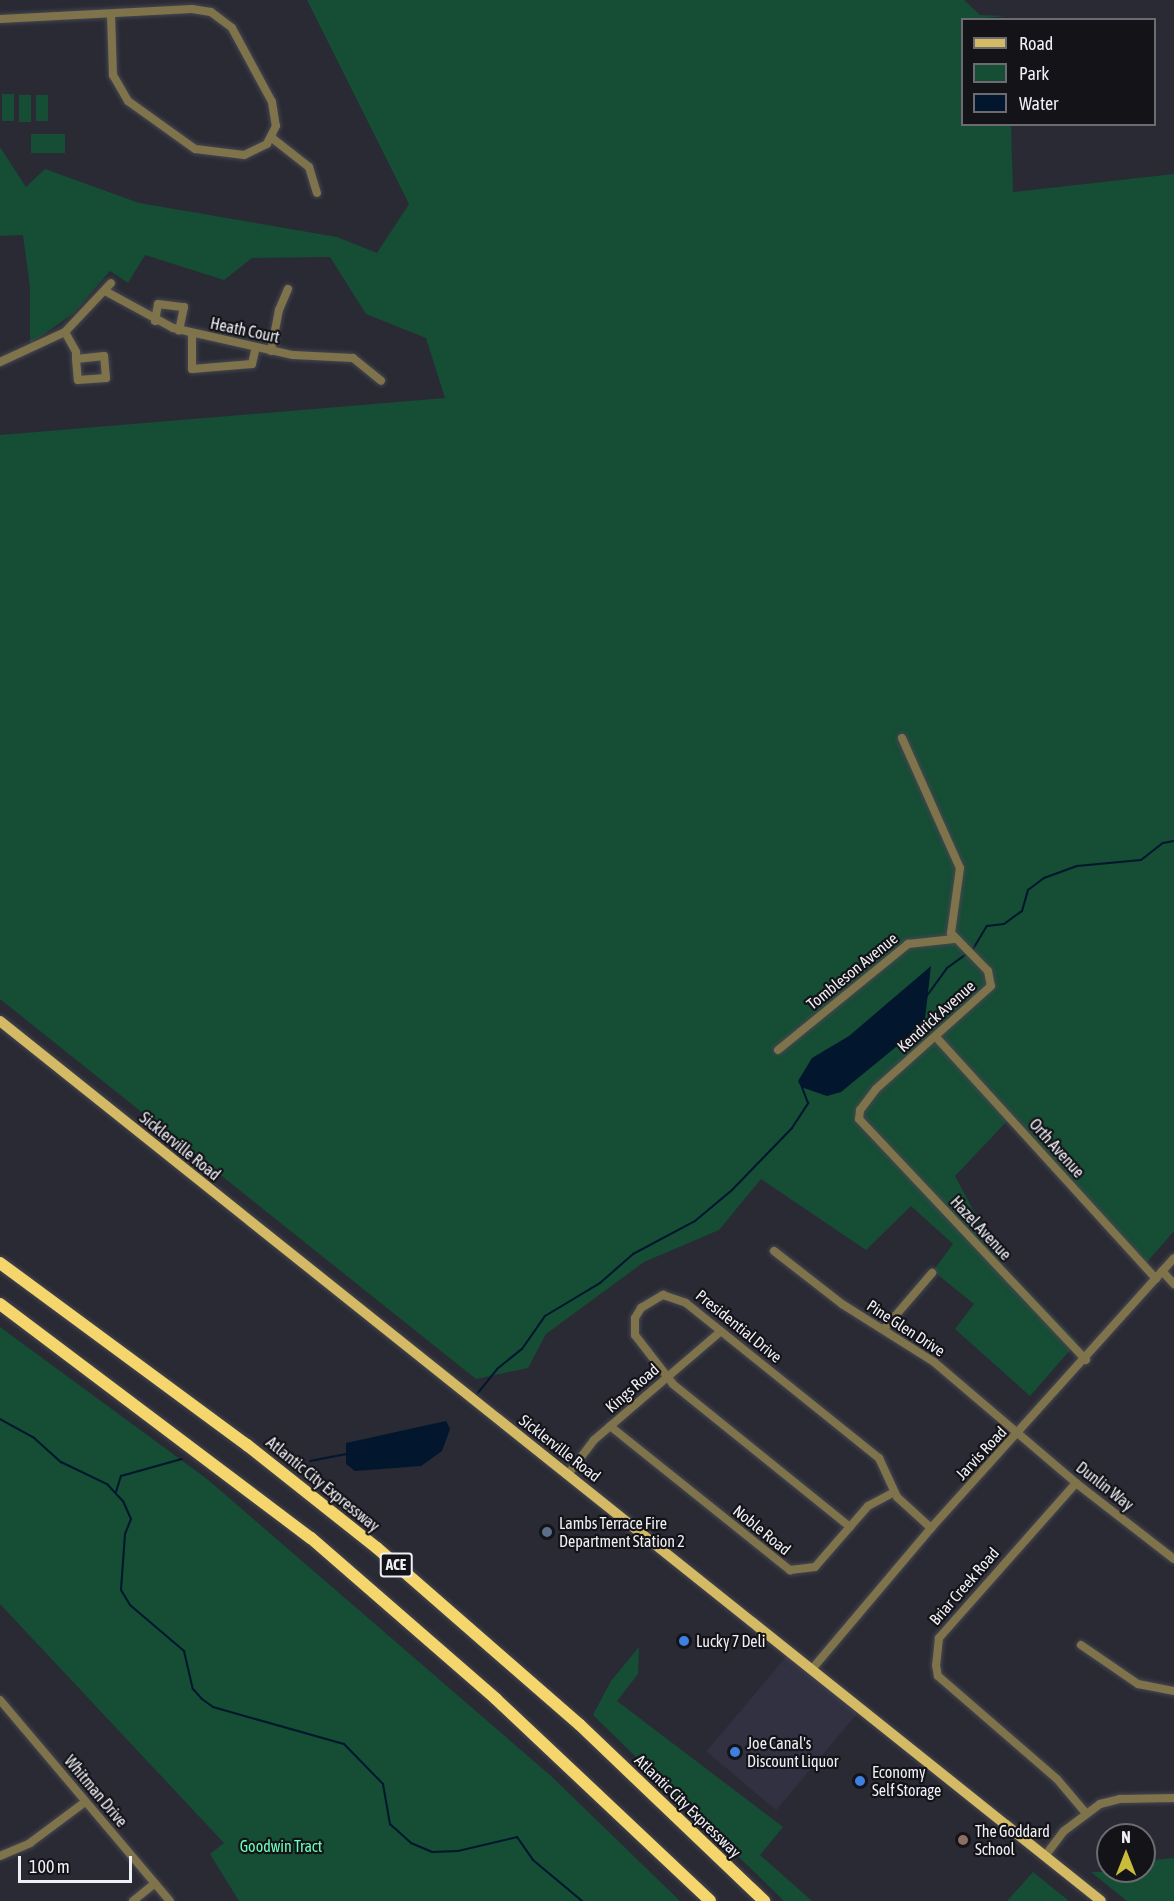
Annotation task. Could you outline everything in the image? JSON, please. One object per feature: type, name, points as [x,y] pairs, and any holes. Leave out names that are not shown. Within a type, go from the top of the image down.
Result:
[{"type":"highway","name":"Atlantic City Expressway","points":[[0,1263],[247,1445],[377,1548],[580,1725],[764,1901]]},
{"type":"highway","name":"ACE","points":[[0,1304],[311,1538],[495,1699],[710,1901]]},
{"type":"main road","name":"Sicklerville Road","points":[[0,1021],[569,1473],[1101,1901]]},
{"type":"street","points":[[0,19],[199,9],[223,19],[274,108],[272,138],[259,150],[239,155],[181,142],[117,87],[110,59],[111,15]]},
{"type":"street","points":[[272,138],[309,167],[317,193]]},
{"type":"street","name":"Heath Court","points":[[65,332],[108,287],[155,321],[179,330],[271,351],[353,358],[381,381]]},
{"type":"street","points":[[271,351],[288,289]]},
{"type":"street","points":[[155,321],[158,304],[184,307],[179,330]]},
{"type":"street","points":[[0,362],[65,332],[76,359]]},
{"type":"street","points":[[192,334],[192,369],[252,364],[256,347]]},
{"type":"street","points":[[902,738],[960,868],[950,925],[954,939]]},
{"type":"street","name":"Kendrick Avenue","points":[[860,1114],[876,1089],[991,986],[988,971],[954,939]]},
{"type":"street","name":"Tombleson Avenue","points":[[778,1050],[908,944],[954,939]]},
{"type":"street","name":"Orth Avenue","points":[[936,1037],[1156,1279]]},
{"type":"street","name":"Hazel Avenue","points":[[860,1114],[863,1125],[1086,1360]]},
{"type":"street","name":"Pine Glen Drive","points":[[774,1251],[831,1296],[934,1362],[1019,1434]]},
{"type":"street","name":"Jarvis Road","points":[[812,1669],[931,1528],[1086,1360],[1174,1258]]},
{"type":"street","points":[[1162,1272],[1174,1284]]},
{"type":"street","points":[[884,1329],[932,1273]]},
{"type":"street","name":"Presidential Drive","points":[[850,1527],[667,1377],[635,1335],[635,1318],[646,1304],[657,1297],[675,1296],[721,1331],[879,1458],[894,1492],[931,1528]]},
{"type":"street","name":"Kings Road","points":[[569,1473],[610,1426],[721,1331]]},
{"type":"street","name":"Noble Road","points":[[610,1426],[790,1570],[814,1567],[868,1506],[894,1492]]},
{"type":"street","name":"Dunlin Way","points":[[1019,1434],[1076,1483],[1174,1559]]},
{"type":"street","name":"Briar Creek Road","points":[[1076,1483],[939,1638],[936,1665],[938,1676],[1057,1779],[1085,1812]]},
{"type":"street","points":[[1081,1646],[1138,1684],[1174,1691]]},
{"type":"street","name":"Whitman Drive","points":[[0,1700],[170,1901]]},
{"type":"street","points":[[1045,1856],[1085,1812],[1120,1799],[1174,1798]]},
{"type":"street","points":[[0,1856],[30,1843],[85,1802]]},
{"type":"street","points":[[133,1901],[155,1883]]},
{"type":"shaded area","points":[[790,1652],[860,1710],[776,1810],[706,1752]]},
{"type":"green space","points":[[307,0],[964,0],[980,15],[1006,16],[961,18],[961,126],[1011,126],[1013,192],[1174,174],[1174,1231],[1146,1263],[1009,1119],[955,1176],[1003,1266],[1077,1342],[1030,1396],[955,1329],[974,1304],[933,1271],[953,1244],[911,1206],[866,1250],[761,1179],[719,1230],[644,1262],[546,1334],[528,1368],[476,1379],[0,999],[0,435],[445,398],[426,338],[366,314],[330,257],[252,258],[224,280],[145,255],[128,283],[110,271],[74,313],[30,344],[30,287],[23,235],[0,236],[0,147],[26,187],[45,169],[139,203],[337,237],[377,253],[409,204]]},
{"type":"green space","points":[[2,94],[14,94],[14,121],[2,121]]},
{"type":"green space","points":[[19,95],[31,95],[31,122],[19,122]]},
{"type":"green space","points":[[36,95],[48,95],[48,121],[36,121]]},
{"type":"green space","points":[[31,134],[65,134],[65,153],[31,153]]},
{"type":"green space","name":"Goodwin Tract","points":[[0,1327],[207,1479],[551,1776],[680,1901],[239,1901],[210,1854],[224,1843],[0,1604]]},
{"type":"green space","points":[[639,1647],[638,1674],[617,1701],[783,1827],[760,1855],[812,1901],[784,1901],[593,1715],[611,1681]]},
{"type":"green space","points":[[1174,1858],[1174,1901],[1127,1901],[1105,1883],[1156,1883],[1156,1860]]},
{"type":"green space","points":[[1033,1872],[1069,1901],[1007,1901]]},
{"type":"water","points":[[931,966],[925,1019],[902,1042],[841,1092],[827,1096],[801,1087],[798,1081],[812,1058],[849,1036]]},
{"type":"water","points":[[446,1421],[450,1429],[442,1451],[421,1466],[355,1471],[346,1464],[346,1443]]},
{"type":"waterway","points":[[973,949],[987,926],[1004,924],[1022,911],[1028,890],[1044,878],[1077,866],[1141,860],[1163,843],[1174,841]]},
{"type":"waterway","points":[[926,997],[947,968],[965,955]]},
{"type":"waterway","points":[[477,1394],[497,1369],[522,1349],[545,1316],[600,1283],[633,1254],[695,1221],[732,1190],[792,1128],[808,1103],[802,1087]]},
{"type":"waterway","points":[[0,1419],[33,1437],[61,1462],[107,1484],[123,1501],[131,1519],[125,1534],[121,1590],[130,1605],[184,1651],[193,1689],[202,1699],[213,1707],[344,1744],[383,1784],[390,1824],[411,1843],[432,1852],[458,1851],[517,1837],[533,1860],[582,1901]]},
{"type":"waterway","points":[[310,1461],[346,1454]]},
{"type":"waterway","points":[[116,1492],[121,1476],[182,1459]]},
{"type":"place","name":"Lambs Terrace Fire Department Station 2","points":[[547,1532]]},
{"type":"place","name":"Lucky 7 Deli","points":[[684,1641]]},
{"type":"place","name":"Joe Canal's Discount Liquor","points":[[735,1752]]},
{"type":"place","name":"Economy Self Storage","points":[[860,1781]]},
{"type":"place","name":"The Goddard School","points":[[963,1840]]}]
